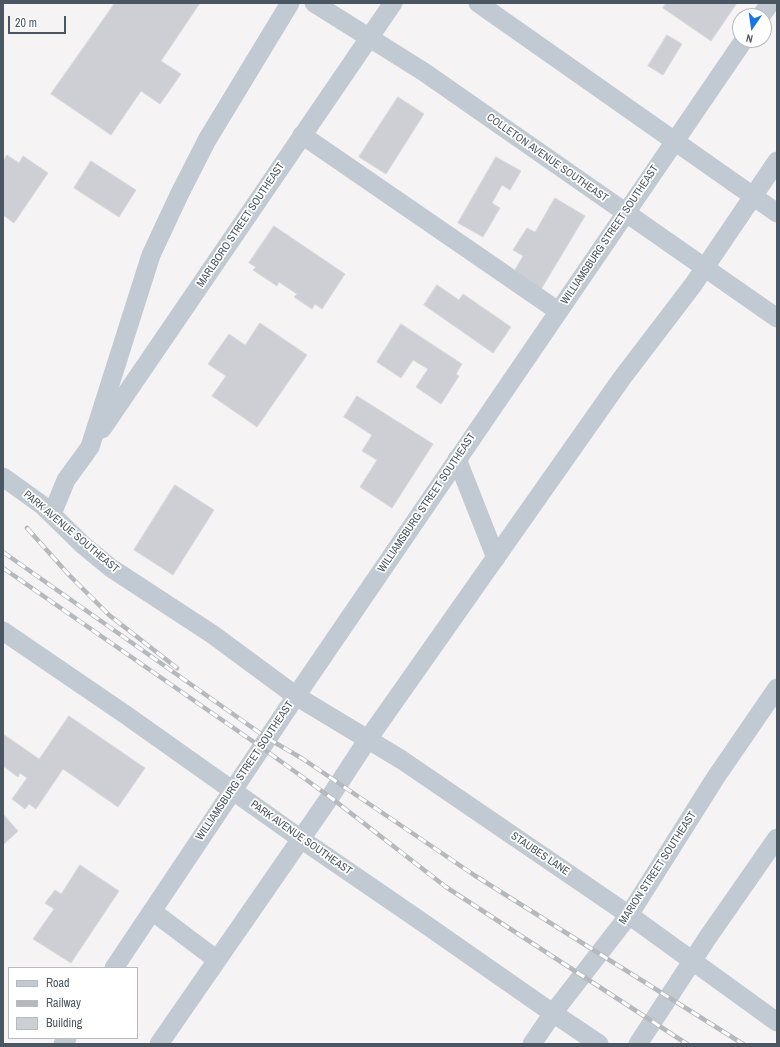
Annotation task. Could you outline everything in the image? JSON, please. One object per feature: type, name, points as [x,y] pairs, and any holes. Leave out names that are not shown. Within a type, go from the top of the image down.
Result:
[{"type":"street","name":"MARLBORO STREET SOUTHEAST","points":[[90,447],[151,255],[207,140],[290,3]]},
{"type":"street","name":"COLLETON AVENUE SOUTHEAST","points":[[314,3],[424,72],[777,318]]},
{"type":"street","name":"MARLBORO STREET SOUTHEAST","points":[[52,514],[66,480],[393,3]]},
{"type":"street","points":[[478,3],[777,213]]},
{"type":"street","name":"WILLIAMSBURG STREET SOUTHEAST","points":[[115,967],[232,790],[625,212],[739,48]]},
{"type":"street","points":[[302,135],[558,311]]},
{"type":"street","points":[[159,1044],[330,797],[368,739],[622,378],[694,285],[777,161]]},
{"type":"street","points":[[457,459],[496,558]]},
{"type":"street","name":"PARK AVENUE SOUTHEAST","points":[[3,477],[42,504],[83,545],[111,568],[212,634],[296,696]]},
{"type":"street","name":"PARK AVENUE SOUTHEAST","points":[[3,631],[126,715],[553,1014],[599,1044]]},
{"type":"street","name":"MARION STREET SOUTHEAST","points":[[532,1044],[553,1014],[630,915],[716,777],[777,688]]},
{"type":"street","name":"STAUBES LANE","points":[[296,696],[402,760],[630,915],[692,962],[777,1022]]},
{"type":"street","points":[[638,1044],[777,838]]},
{"type":"street","points":[[152,911],[217,960]]},
{"type":"building","points":[[115,3],[200,3],[161,61],[181,74],[160,104],[141,91],[111,135],[51,94]]},
{"type":"building","points":[[666,3],[737,3],[732,8],[732,10],[711,41],[663,8]]},
{"type":"building","points":[[667,35],[682,44],[663,75],[648,66]]},
{"type":"building","points":[[398,97],[424,114],[386,174],[359,157]]},
{"type":"building","points":[[7,155],[19,163],[23,156],[48,173],[14,223],[3,215],[3,162]]},
{"type":"building","points":[[496,157],[521,171],[510,190],[502,185],[492,203],[500,208],[483,237],[458,223]]},
{"type":"building","points":[[91,161],[136,190],[119,217],[74,188]]},
{"type":"building","points":[[555,198],[585,216],[540,291],[512,275],[523,256],[513,250],[527,228],[535,232]]},
{"type":"building","points":[[274,226],[345,274],[322,309],[315,304],[312,309],[294,297],[297,294],[279,282],[277,286],[253,270],[256,267],[249,263]]},
{"type":"building","points":[[437,285],[459,300],[463,294],[511,327],[493,353],[424,305]]},
{"type":"building","points":[[260,323],[307,355],[257,427],[212,396],[226,376],[208,364],[229,334],[245,345]]},
{"type":"building","points":[[401,324],[462,364],[456,374],[459,376],[441,404],[416,387],[428,369],[413,360],[401,378],[377,362]]},
{"type":"building","points":[[357,396],[433,444],[392,508],[360,487],[377,460],[362,451],[372,435],[344,417]]},
{"type":"building","points":[[175,485],[214,510],[173,575],[134,550]]},
{"type":"building","points":[[69,716],[145,768],[118,807],[63,769],[36,809],[29,804],[25,809],[12,799],[27,778],[20,773],[18,777],[3,766],[3,734],[39,759]]},
{"type":"building","points":[[3,814],[18,831],[3,845]]},
{"type":"building","points":[[80,865],[119,891],[71,963],[33,939],[54,909],[45,903],[55,890],[61,894]]},
{"type":"railway","points":[[27,528],[69,575],[109,615],[177,668]]},
{"type":"railway","points":[[3,552],[267,738],[303,759],[474,875],[743,1044]]},
{"type":"railway","points":[[3,568],[261,747],[330,797],[446,887],[687,1044]]}]
